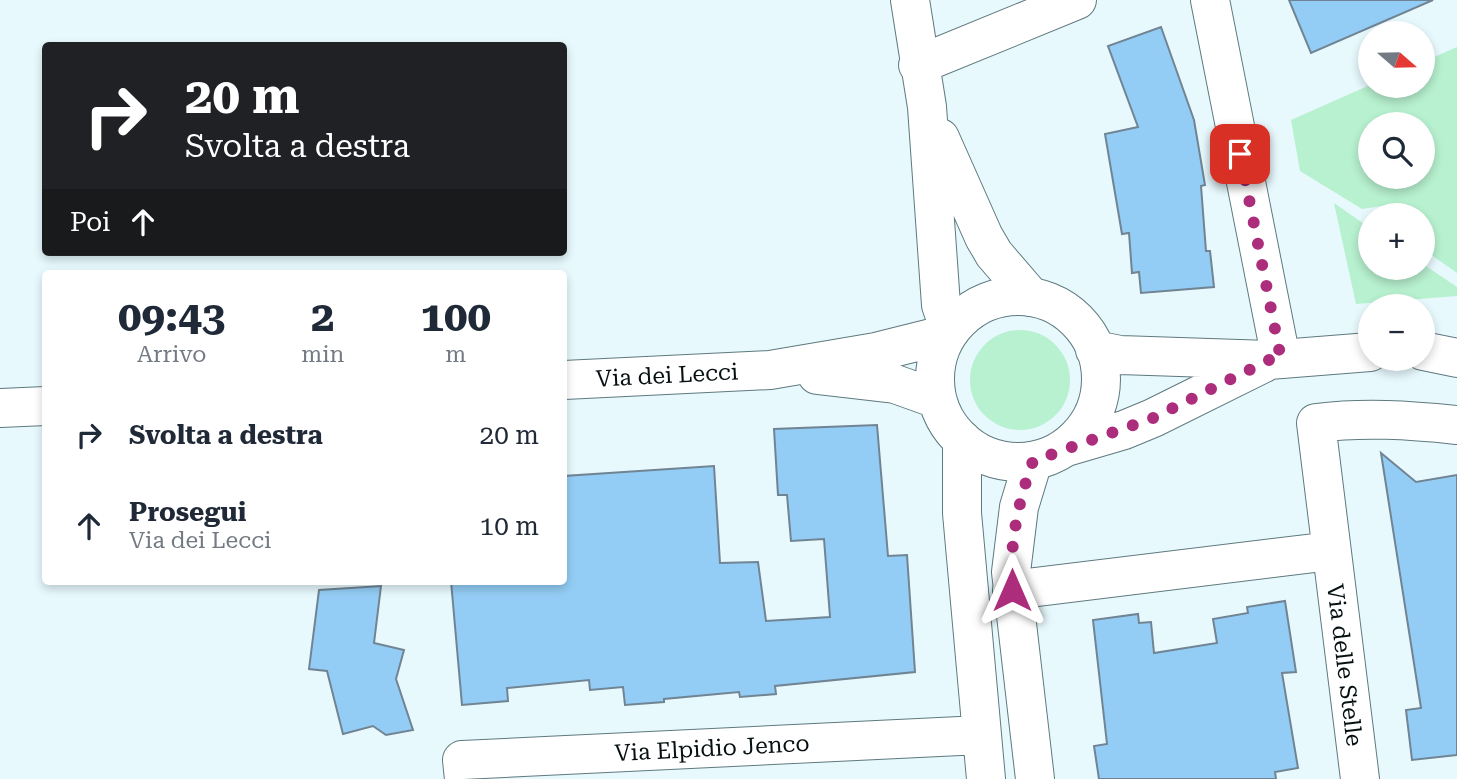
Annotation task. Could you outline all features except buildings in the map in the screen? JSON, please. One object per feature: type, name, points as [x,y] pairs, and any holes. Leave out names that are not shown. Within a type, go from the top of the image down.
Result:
[{"type":"street","points":[[909,0],[927,107],[941,305],[949,333]]},
{"type":"street","points":[[918,65],[1077,0]]},
{"type":"street","points":[[1210,0],[1275,360]]},
{"type":"street","points":[[927,107],[984,237],[994,254],[1031,298]]},
{"type":"street","points":[[1035,779],[1012,590],[1015,528],[1025,485],[1050,454],[1078,437],[1094,412],[1099,397],[1100,373],[1089,337],[1070,315],[1058,307],[1031,298],[1018,296],[991,301],[967,314],[949,333],[938,357],[936,369],[937,399],[948,424],[972,448],[995,459],[1021,462],[1050,454],[1124,430],[1275,360]]},
{"type":"street","name":"Via dei Lecci","points":[[567,380],[770,370],[876,352],[949,333]]},
{"type":"street","points":[[1435,350],[1457,348]]},
{"type":"street","points":[[1095,350],[1120,355],[1275,360],[1358,353]]},
{"type":"street","points":[[1435,353],[1457,358]]},
{"type":"street","name":"Via dei Lecci","points":[[770,370],[874,381],[916,390],[937,399]]},
{"type":"street","points":[[0,408],[42,406]]},
{"type":"street","name":"Via delle Stelle","points":[[1360,779],[1317,423],[1350,419],[1397,419],[1457,425]]},
{"type":"street","points":[[962,440],[962,513],[986,779]]},
{"type":"street","points":[[1012,590],[1331,551]]},
{"type":"street","name":"Via Elpidio Jenco","points":[[464,779],[462,760],[981,735]]},
{"type":"green space","points":[[1457,47],[1457,273],[1435,257],[1435,203],[1358,203],[1358,207],[1300,171],[1291,120],[1358,90],[1358,98],[1435,98],[1435,57]]},
{"type":"green space","points":[[1334,203],[1358,220],[1358,280],[1435,280],[1435,272],[1457,287],[1457,296],[1435,298],[1435,294],[1358,294],[1356,304]]},
{"type":"green space","points":[[1020,330],[1039,334],[1056,344],[1066,361],[1070,380],[1066,399],[1056,416],[1039,426],[1020,430],[1001,426],[984,416],[974,399],[970,380],[974,361],[984,344],[1001,334]]},
{"type":"route","points":[[1012,590],[1015,528],[1033,461],[1066,447],[1124,430],[1269,360],[1281,359],[1240,154]]}]
